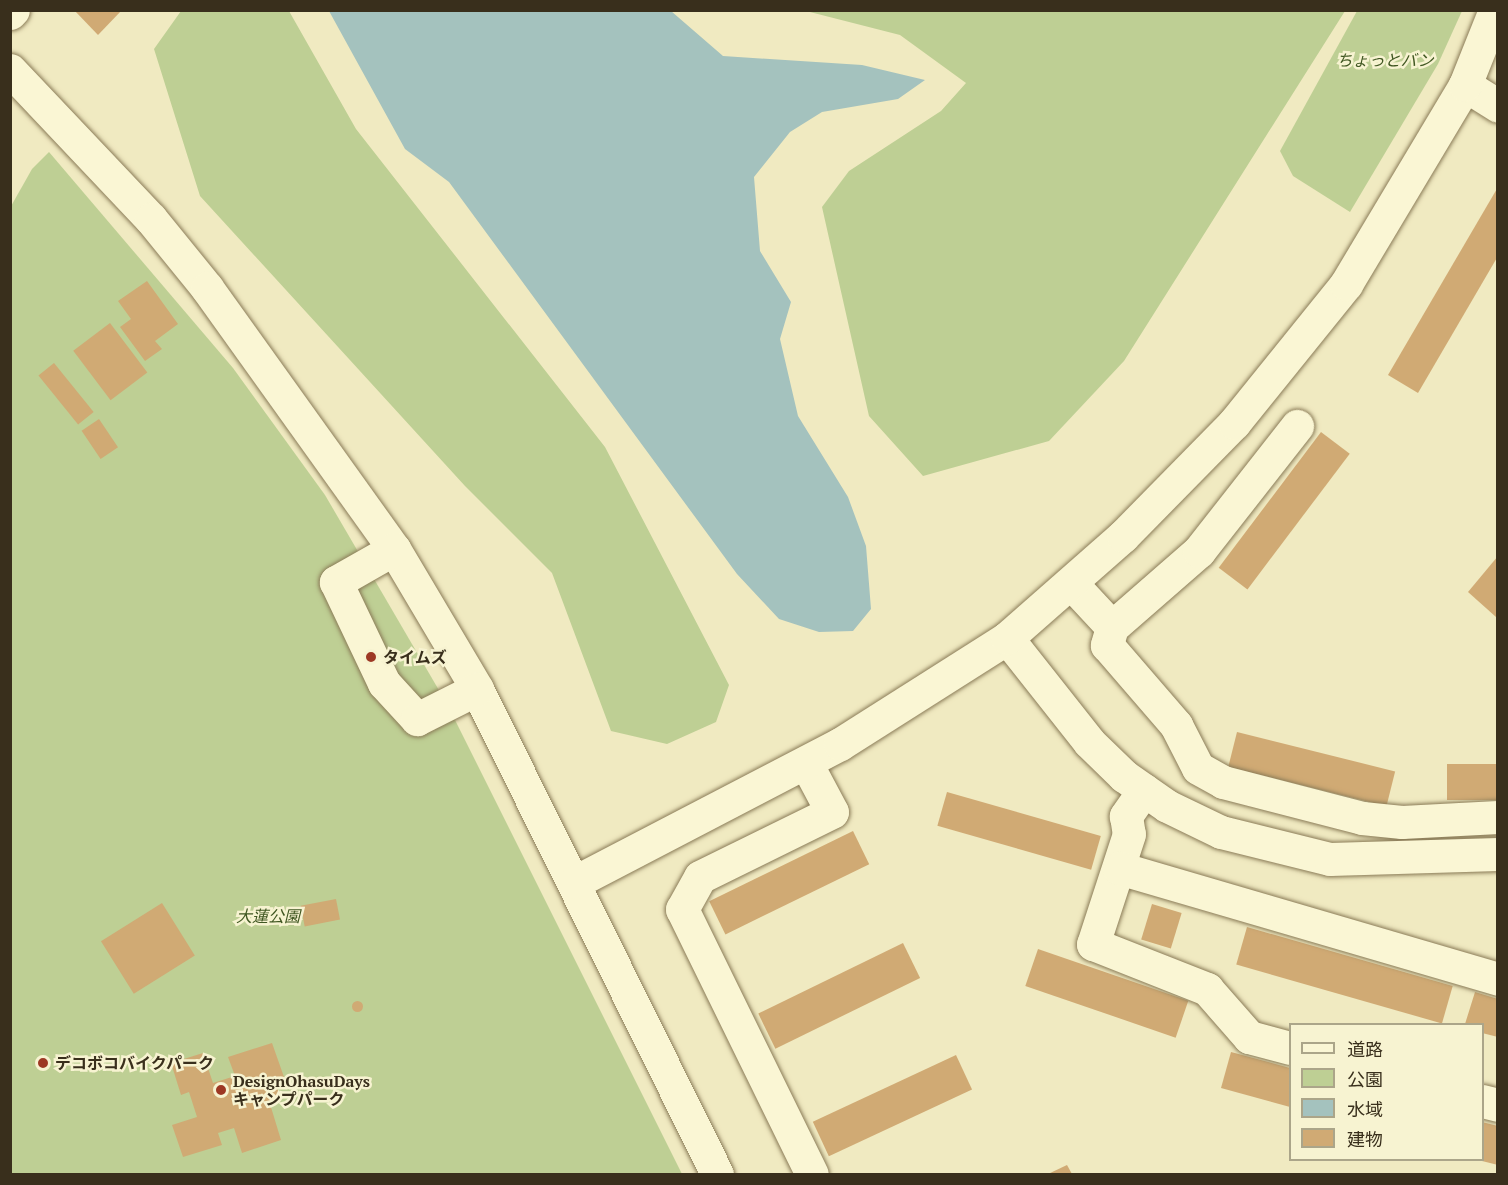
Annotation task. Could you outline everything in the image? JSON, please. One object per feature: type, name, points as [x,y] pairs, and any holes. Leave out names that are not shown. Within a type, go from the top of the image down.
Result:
[{"type":"street","points":[[575,882],[806,763],[1007,638],[1071,583],[1234,423],[1346,284],[1465,85],[1495,10]]},
{"type":"street","points":[[10,70],[151,219],[207,288],[394,549],[477,689],[575,882],[717,1174]]},
{"type":"street","points":[[1465,85],[1497,106]]},
{"type":"street","points":[[1297,426],[1199,551],[1112,627],[1107,645],[1176,725],[1198,768],[1223,782],[1362,819],[1402,822],[1497,817]]},
{"type":"street","points":[[394,549],[336,582],[384,683],[417,719],[477,689]]},
{"type":"street","points":[[1071,583],[1112,627]]},
{"type":"street","points":[[1007,638],[1089,742],[1144,790],[1221,832],[1330,859],[1497,854]]},
{"type":"street","points":[[806,763],[832,812],[700,877],[682,909],[812,1174]]},
{"type":"street","points":[[1144,790],[1126,816],[1129,834],[1093,944],[1207,989],[1249,1037],[1289,1048]]},
{"type":"street","points":[[1119,868],[1497,979]]},
{"type":"green space","points":[[181,11],[289,11],[356,129],[605,447],[729,685],[716,722],[667,744],[611,731],[552,573],[465,486],[200,196],[154,49]]},
{"type":"green space","points":[[806,11],[1345,11],[1124,361],[1049,441],[923,476],[869,416],[822,207],[849,171],[941,111],[966,83],[900,35]]},
{"type":"green space","name":"ちょっとバン","points":[[1357,11],[1462,11],[1438,64],[1350,212],[1293,176],[1280,151]]},
{"type":"green space","name":"大蓮公園","points":[[49,152],[233,368],[325,495],[447,704],[682,1174],[11,1174],[10,208],[32,169]]},
{"type":"water","points":[[329,11],[671,11],[723,56],[862,65],[925,80],[898,99],[822,112],[790,132],[754,177],[760,251],[791,302],[780,339],[798,416],[848,497],[866,546],[871,609],[853,631],[819,632],[779,619],[737,574],[449,182],[405,149]]},
{"type":"building","points":[[74,10],[122,10],[98,35]]},
{"type":"building","points":[[1498,187],[1498,256],[1418,393],[1388,375]]},
{"type":"building","points":[[147,281],[178,324],[155,341],[162,349],[145,361],[120,327],[131,319],[118,301]]},
{"type":"building","points":[[110,323],[147,373],[111,400],[73,351]]},
{"type":"building","points":[[54,363],[94,412],[78,425],[38,376]]},
{"type":"building","points":[[99,419],[118,447],[101,459],[82,431]]},
{"type":"building","points":[[1321,432],[1350,454],[1247,589],[1219,568]]},
{"type":"building","points":[[1498,556],[1498,615],[1496,617],[1468,592]]},
{"type":"building","points":[[1237,732],[1395,771],[1386,806],[1228,767]]},
{"type":"building","points":[[1447,764],[1498,764],[1498,800],[1447,800]]},
{"type":"building","points":[[947,792],[1101,836],[1091,870],[937,826]]},
{"type":"building","points":[[853,831],[869,864],[725,934],[709,901]]},
{"type":"building","points":[[336,899],[340,920],[305,926],[301,906]]},
{"type":"building","points":[[162,903],[195,956],[134,994],[101,941]]},
{"type":"building","points":[[1152,904],[1182,913],[1171,948],[1141,939]]},
{"type":"building","points":[[1247,927],[1453,986],[1440,1023],[1236,964]]},
{"type":"building","points":[[903,943],[920,978],[775,1049],[758,1014]]},
{"type":"building","points":[[1038,949],[1188,1001],[1176,1038],[1025,986]]},
{"type":"building","points":[[1475,992],[1498,999],[1498,1037],[1484,1034],[1484,1023],[1465,1023]]},
{"type":"building","points":[[357,1001],[361,1002],[361,1010],[357,1011],[353,1010],[352,1006],[353,1002]]},
{"type":"building","points":[[272,1043],[284,1077],[275,1080],[281,1101],[270,1104],[281,1140],[242,1153],[234,1128],[218,1133],[222,1145],[183,1157],[172,1125],[197,1117],[189,1092],[181,1095],[171,1063],[203,1053],[213,1083],[235,1076],[228,1057]]},
{"type":"building","points":[[1231,1052],[1289,1068],[1289,1107],[1221,1088]]},
{"type":"building","points":[[956,1055],[972,1089],[829,1156],[813,1122]]},
{"type":"building","points":[[1484,1122],[1498,1126],[1498,1165],[1482,1161],[1484,1161]]},
{"type":"building","points":[[1067,1165],[1072,1174],[1048,1174]]},
{"type":"place","name":"タイムズ","points":[[371,657]]},
{"type":"place","name":"デコボコバイクパーク","points":[[43,1063]]},
{"type":"place","name":"DesignOhasuDays キャンプパーク","points":[[221,1090]]}]
